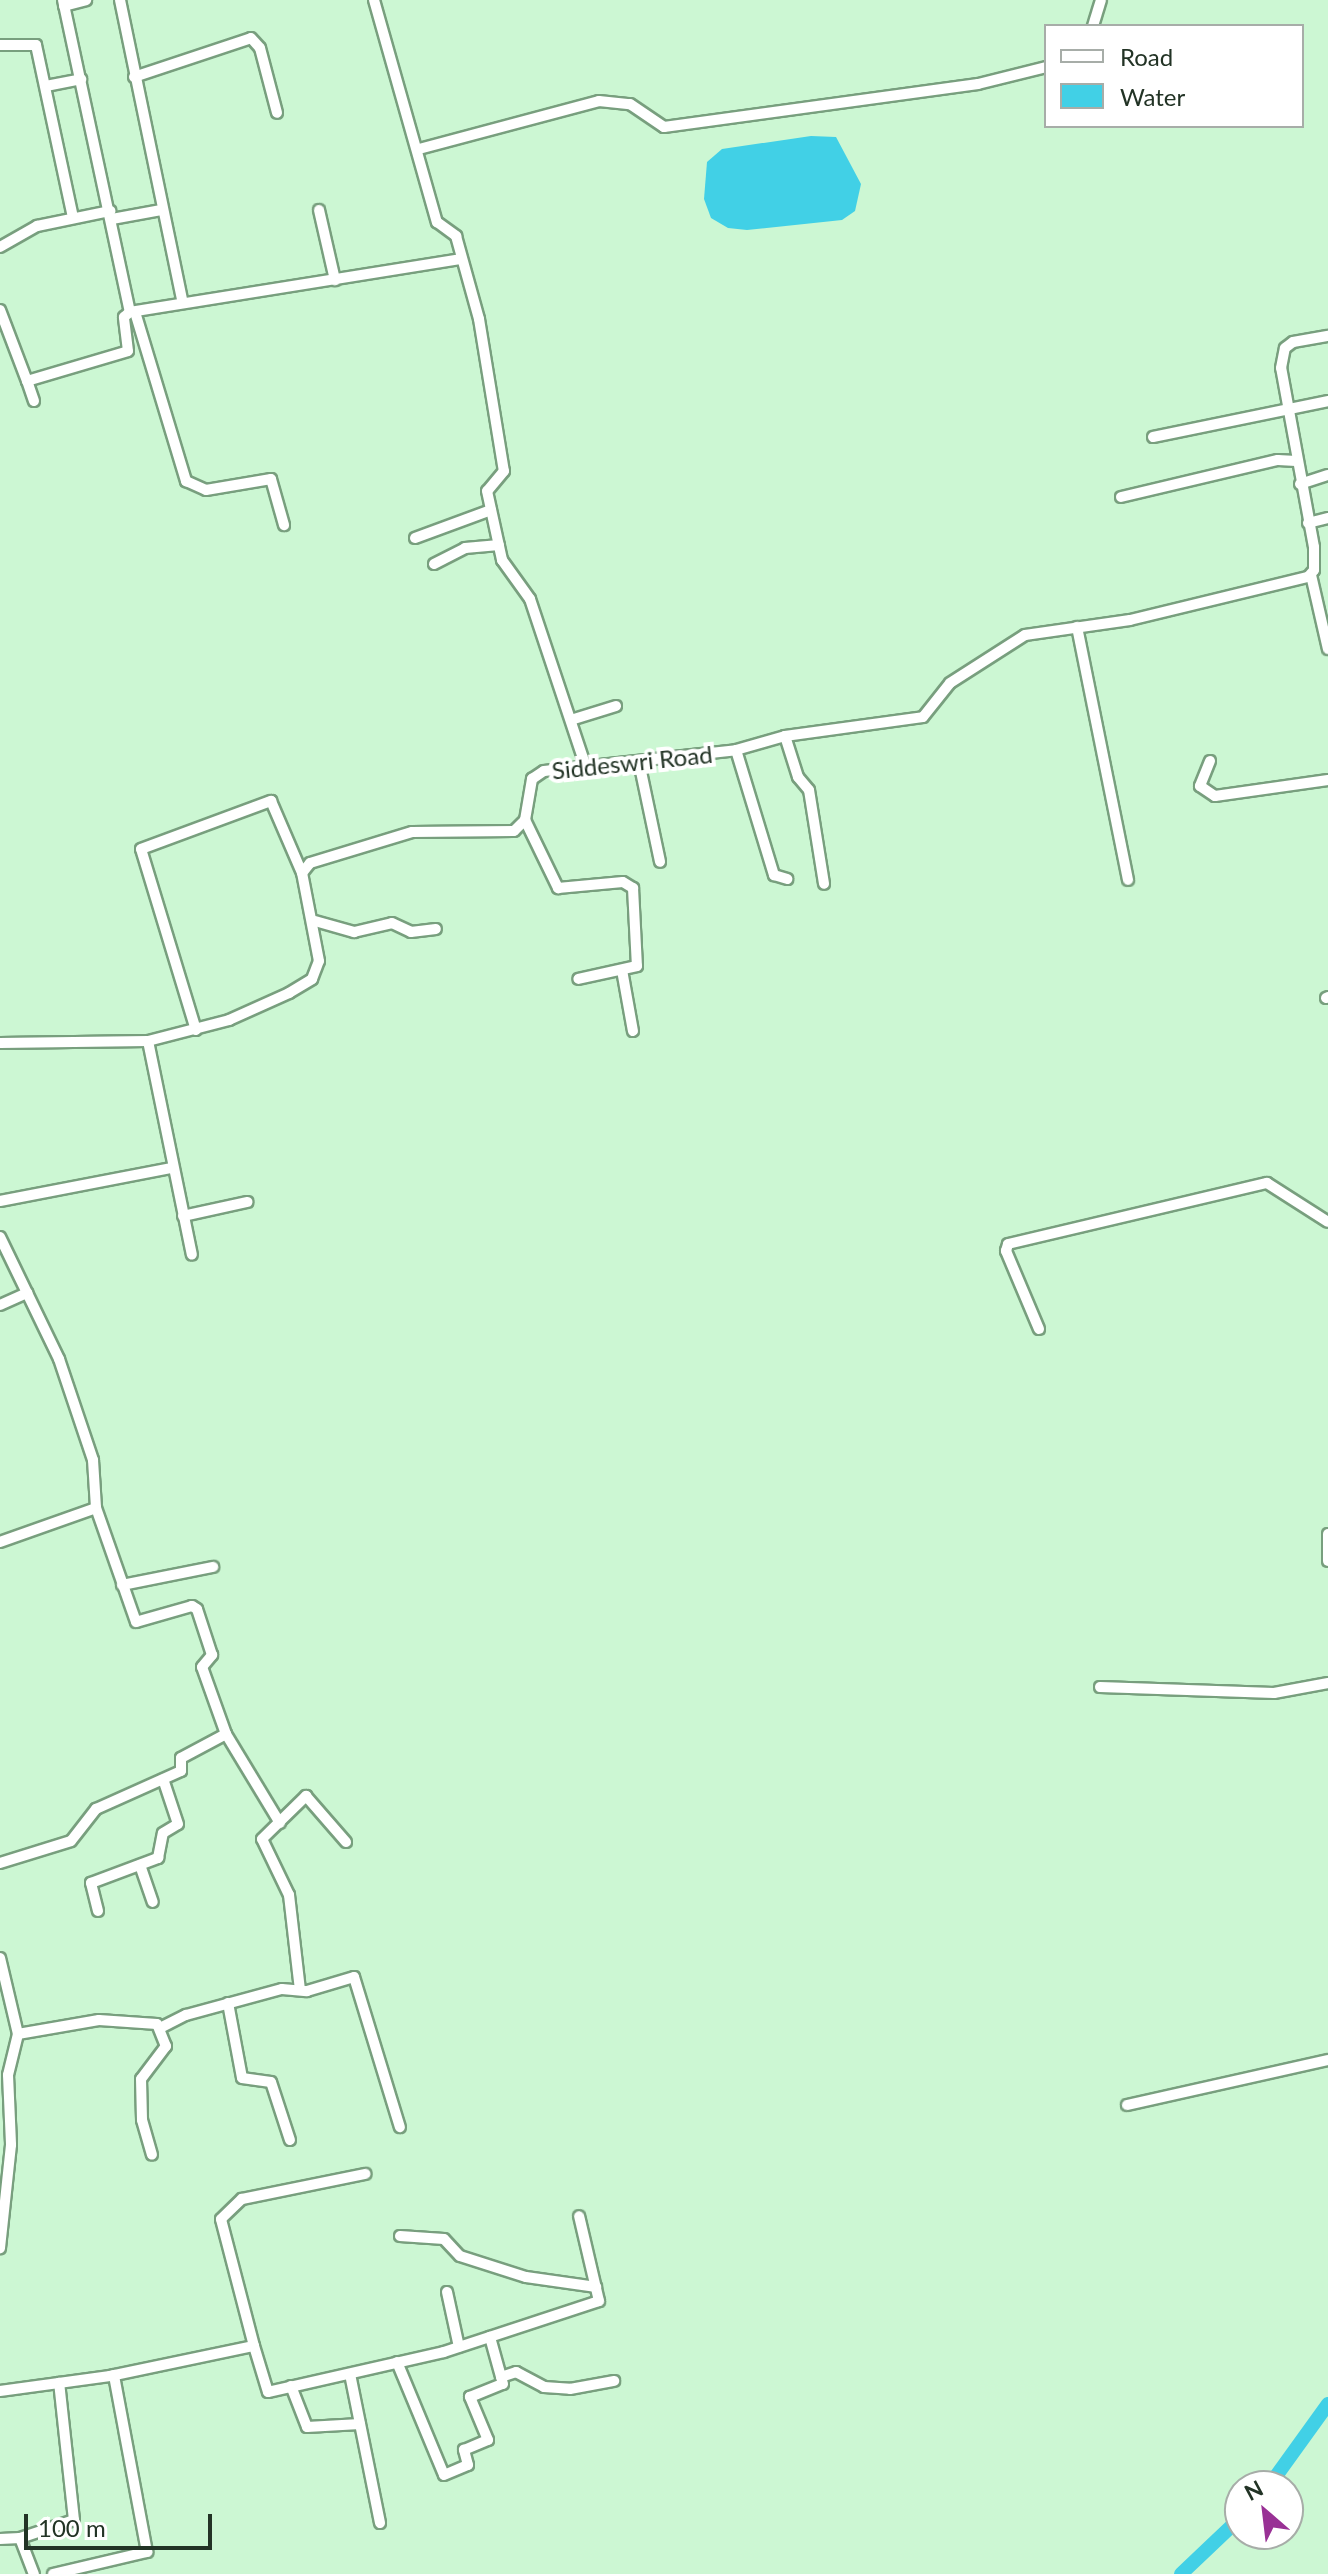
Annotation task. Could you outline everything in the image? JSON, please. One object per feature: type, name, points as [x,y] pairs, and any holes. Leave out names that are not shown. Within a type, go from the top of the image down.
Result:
[{"type":"street","points":[[86,0],[64,3],[133,312],[186,481],[206,490],[271,479],[284,525]]},
{"type":"street","points":[[120,0],[161,210],[183,303]]},
{"type":"street","points":[[374,0],[404,113],[419,149],[437,222],[456,236],[479,319],[504,471],[487,489],[506,571],[530,599],[574,719],[586,767]]},
{"type":"street","points":[[1094,24],[1101,0]]},
{"type":"street","points":[[134,77],[251,38],[260,48],[277,113]]},
{"type":"street","points":[[0,45],[36,45],[73,218]]},
{"type":"street","points":[[419,149],[599,101],[630,104],[664,127],[978,84],[1044,68]]},
{"type":"street","points":[[46,86],[81,79]]},
{"type":"street","points":[[0,247],[33,228],[73,218],[161,210]]},
{"type":"street","points":[[319,210],[335,280]]},
{"type":"street","points":[[27,381],[128,351],[124,317],[133,312],[460,259]]},
{"type":"street","points":[[0,310],[34,401]]},
{"type":"street","points":[[1328,336],[1301,339],[1285,348],[1281,368],[1286,410],[1315,555],[1311,575],[1328,649]]},
{"type":"street","points":[[1153,437],[1328,401]]},
{"type":"street","points":[[1121,497],[1278,460],[1296,461]]},
{"type":"street","points":[[1300,484],[1328,475]]},
{"type":"street","points":[[415,538],[491,510]]},
{"type":"street","points":[[1308,523],[1328,518]]},
{"type":"street","points":[[434,564],[465,548],[499,545]]},
{"type":"street","name":"Siddeswri Road","points":[[525,820],[528,787],[537,773],[736,750],[785,736],[923,717],[950,683],[1011,639],[1130,620],[1311,575]]},
{"type":"street","points":[[1077,627],[1128,880]]},
{"type":"street","points":[[574,719],[616,706]]},
{"type":"street","points":[[785,736],[798,777],[809,790],[824,884]]},
{"type":"street","points":[[736,750],[774,875],[787,879]]},
{"type":"street","points":[[1210,761],[1200,786],[1209,795],[1328,780]]},
{"type":"street","points":[[639,762],[660,862]]},
{"type":"street","points":[[0,1043],[148,1041],[196,1030],[229,1020],[312,979],[319,961],[315,921],[302,873],[271,801],[141,849],[196,1030]]},
{"type":"street","points":[[302,873],[318,858],[388,837],[460,830],[507,833],[525,820],[558,888],[631,885],[639,963],[622,970],[578,979]]},
{"type":"street","points":[[315,921],[354,932],[392,923],[411,932],[436,929]]},
{"type":"street","points":[[622,970],[633,1031]]},
{"type":"street","points":[[148,1041],[192,1255]]},
{"type":"street","points":[[0,1201],[172,1168]]},
{"type":"street","points":[[1039,1329],[1006,1251],[1008,1244],[1267,1183],[1328,1222]]},
{"type":"street","points":[[183,1216],[247,1202]]},
{"type":"street","points":[[0,1237],[59,1359],[93,1460],[96,1508],[136,1622],[192,1606],[197,1609],[212,1655],[202,1667],[226,1734],[280,1823]]},
{"type":"street","points":[[0,1305],[27,1293]]},
{"type":"street","points":[[1,1538],[96,1508]]},
{"type":"street","points":[[1328,1534],[1328,1561]]},
{"type":"street","points":[[122,1585],[213,1567]]},
{"type":"street","points":[[1100,1687],[1274,1693],[1328,1683]]},
{"type":"street","points":[[0,1863],[69,1843],[96,1809],[182,1770],[181,1758],[226,1734]]},
{"type":"street","points":[[98,1911],[91,1883],[158,1858],[162,1834],[178,1824],[163,1779]]},
{"type":"street","points":[[300,1990],[288,1890],[262,1842],[306,1796],[346,1842]]},
{"type":"street","points":[[140,1865],[153,1902]]},
{"type":"street","points":[[0,1958],[18,2034],[5,2057],[11,2145],[0,2248]]},
{"type":"street","points":[[160,2028],[228,2003],[282,1989],[300,1990],[354,1977],[400,2127]]},
{"type":"street","points":[[228,2003],[242,2078],[271,2082],[290,2140]]},
{"type":"street","points":[[18,2034],[99,2020],[152,2021],[160,2028],[164,2050],[141,2079],[142,2120],[152,2155]]},
{"type":"street","points":[[1127,2105],[1328,2060]]},
{"type":"street","points":[[365,2174],[242,2199],[221,2219],[266,2392],[459,2347],[598,2302],[579,2216]]},
{"type":"street","points":[[400,2236],[444,2239],[460,2256],[526,2277],[596,2287]]},
{"type":"street","points":[[447,2292],[459,2347]]},
{"type":"street","points":[[397,2362],[442,2475],[468,2465],[464,2450],[488,2440],[471,2394],[502,2386],[490,2337]]},
{"type":"street","points":[[0,2391],[114,2375],[254,2346]]},
{"type":"street","points":[[501,2377],[516,2372],[544,2387],[570,2389],[614,2381]]},
{"type":"street","points":[[350,2374],[380,2523]]},
{"type":"street","points":[[53,2574],[147,2552],[114,2375]]},
{"type":"street","points":[[0,2539],[20,2538],[74,2520],[59,2383]]},
{"type":"street","points":[[291,2386],[305,2426],[360,2424]]},
{"type":"street","points":[[20,2538],[34,2574]]},
{"type":"water","points":[[811,136],[836,137],[861,184],[855,211],[842,220],[747,230],[728,228],[711,218],[704,199],[707,162],[722,149]]},
{"type":"waterway","points":[[1281,2470],[1328,2404]]},
{"type":"waterway","points":[[1181,2574],[1224,2533]]}]
